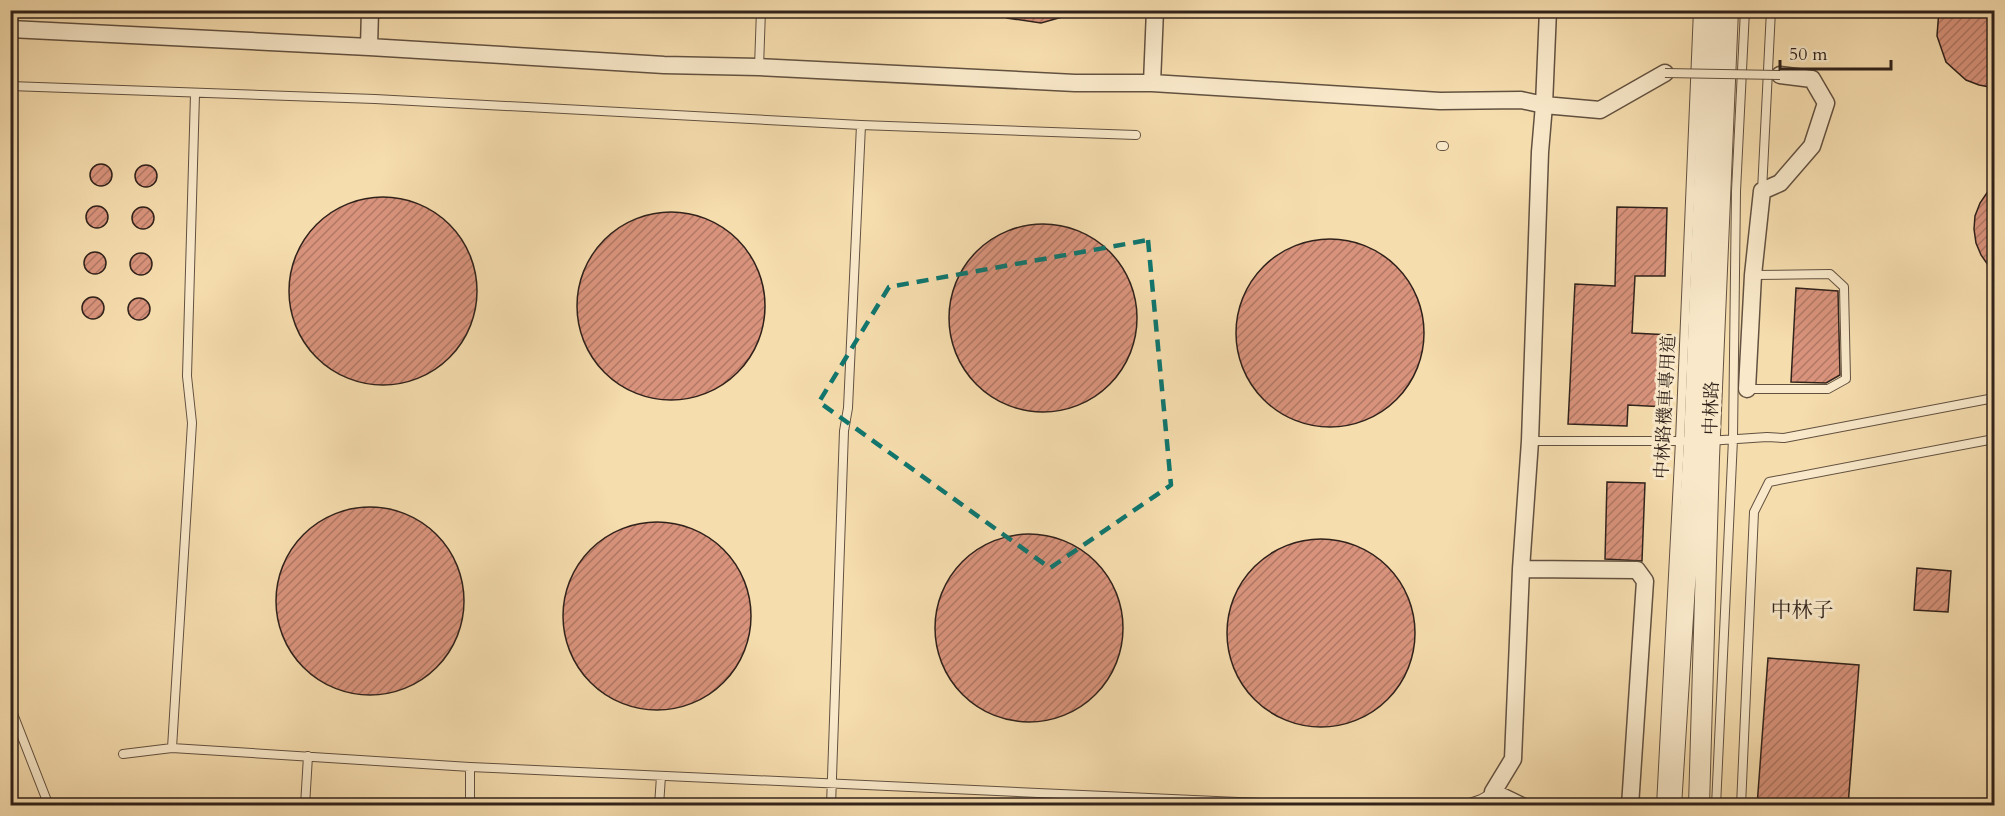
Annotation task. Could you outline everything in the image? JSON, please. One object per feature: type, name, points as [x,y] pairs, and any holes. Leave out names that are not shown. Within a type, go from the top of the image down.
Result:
[{"type":"street","points":[[369,47],[370,10]]},
{"type":"street","points":[[1152,83],[1155,10]]},
{"type":"street","points":[[1522,806],[1493,792],[1513,759],[1521,569],[1530,441],[1540,152],[1548,10]]},
{"type":"street","points":[[1671,806],[1695,441],[1711,10]]},
{"type":"street","name":"中林路","points":[[1699,806],[1695,441],[1728,10]]},
{"type":"street","points":[[10,29],[664,65],[759,67],[1075,82],[1152,83],[1440,101],[1521,100],[1544,105],[1600,110],[1665,73]]},
{"type":"street","points":[[1747,389],[1753,275],[1762,191],[1780,183],[1812,146],[1826,104],[1812,79],[1780,75]]},
{"type":"street","points":[[1521,569],[1637,570],[1645,581],[1630,806]]},
{"type":"lane","points":[[759,67],[761,10]]},
{"type":"lane","name":"中林路機車專用道","points":[[1661,806],[1695,441],[1698,10]]},
{"type":"lane","points":[[1716,806],[1733,439],[1736,191],[1745,10]]},
{"type":"lane","points":[[1762,191],[1771,10]]},
{"type":"lane","points":[[1665,73],[1780,75]]},
{"type":"lane","points":[[10,86],[375,99],[861,124],[1136,135]]},
{"type":"lane","points":[[172,748],[192,423],[187,376],[195,94]]},
{"type":"lane","points":[[831,806],[844,431],[848,408],[861,124]]},
{"type":"lane","points":[[1747,389],[1828,388],[1846,379],[1844,287],[1830,274],[1753,275]]},
{"type":"lane","points":[[1530,441],[1695,441],[1784,438],[1995,398]]},
{"type":"lane","points":[[1741,806],[1754,512],[1769,482],[1995,439]]},
{"type":"lane","points":[[10,706],[49,806]]},
{"type":"lane","points":[[123,754],[172,748],[470,767],[1324,806]]},
{"type":"lane","points":[[305,806],[308,756]]},
{"type":"lane","points":[[470,767],[470,806]]},
{"type":"lane","points":[[659,806],[661,776]]},
{"type":"lane","points":[[1461,806],[1493,792]]},
{"type":"lane","points":[[1080,806],[1081,795]]},
{"type":"highlighted area","points":[[1148,240],[1171,485],[1050,568],[819,402],[889,287]]},
{"type":"building","points":[[1007,10],[1072,10],[1073,14],[1041,23],[1007,18]]},
{"type":"building","points":[[1939,10],[1995,10],[1995,88],[1966,80],[1946,62],[1937,36]]},
{"type":"building","points":[[101,164],[109,167],[112,175],[109,183],[101,186],[93,183],[90,175],[93,167]]},
{"type":"building","points":[[146,165],[154,168],[157,176],[154,184],[146,187],[138,184],[135,176],[138,168]]},
{"type":"building","points":[[1995,181],[1995,275],[1981,255],[1974,229],[1975,216],[1980,203]]},
{"type":"building","points":[[383,197],[410,201],[435,213],[449,225],[461,239],[473,264],[477,291],[473,318],[461,343],[449,357],[435,369],[410,381],[383,385],[356,381],[331,369],[317,357],[305,343],[293,318],[289,291],[293,264],[305,239],[317,225],[331,213],[356,201]]},
{"type":"building","points":[[97,206],[105,209],[108,217],[105,225],[97,228],[89,225],[86,217],[89,209]]},
{"type":"building","points":[[143,207],[151,210],[154,218],[151,226],[143,229],[135,226],[132,218],[135,210]]},
{"type":"building","points":[[1617,207],[1667,208],[1665,276],[1635,276],[1632,333],[1671,335],[1666,407],[1628,405],[1627,426],[1568,424],[1575,284],[1615,286]]},
{"type":"building","points":[[671,212],[689,214],[707,220],[723,228],[737,240],[749,254],[757,270],[763,288],[765,306],[763,324],[757,342],[749,358],[737,372],[723,384],[707,392],[689,398],[671,400],[653,398],[635,392],[619,384],[605,372],[593,358],[585,342],[579,324],[577,306],[579,288],[585,270],[593,254],[605,240],[619,228],[635,220],[653,214]]},
{"type":"building","points":[[1043,224],[1070,228],[1095,240],[1109,252],[1121,266],[1133,291],[1137,318],[1133,345],[1121,370],[1109,384],[1095,396],[1070,408],[1043,412],[1016,408],[991,396],[977,384],[965,370],[953,345],[949,318],[953,291],[965,266],[977,252],[991,240],[1016,228]]},
{"type":"building","points":[[1330,239],[1357,243],[1382,255],[1396,267],[1408,281],[1420,306],[1424,333],[1420,360],[1408,385],[1396,399],[1382,411],[1357,423],[1330,427],[1303,423],[1278,411],[1264,399],[1252,385],[1240,360],[1236,333],[1240,306],[1252,281],[1264,267],[1278,255],[1303,243]]},
{"type":"building","points":[[95,252],[103,255],[106,263],[103,271],[95,274],[87,271],[84,263],[87,255]]},
{"type":"building","points":[[141,253],[149,256],[152,264],[149,272],[141,275],[133,272],[130,264],[133,256]]},
{"type":"building","points":[[1796,288],[1838,291],[1840,375],[1826,383],[1791,382]]},
{"type":"building","points":[[93,297],[101,300],[104,308],[101,316],[93,319],[85,316],[82,308],[85,300]]},
{"type":"building","points":[[139,298],[147,301],[150,309],[147,317],[139,320],[131,317],[128,309],[131,301]]},
{"type":"building","points":[[1607,482],[1645,483],[1642,561],[1605,559]]},
{"type":"building","points":[[370,507],[388,509],[406,515],[422,523],[436,535],[448,549],[456,565],[462,583],[464,601],[462,619],[456,637],[448,653],[436,667],[422,679],[406,687],[388,693],[370,695],[352,693],[334,687],[318,679],[304,667],[292,653],[284,637],[278,619],[276,601],[278,583],[284,565],[292,549],[304,535],[318,523],[334,515],[352,509]]},
{"type":"building","points":[[657,522],[684,526],[709,538],[723,550],[735,564],[747,589],[751,616],[747,643],[735,668],[723,682],[709,694],[684,706],[657,710],[630,706],[605,694],[591,682],[579,668],[567,643],[563,616],[567,589],[579,564],[591,550],[605,538],[630,526]]},
{"type":"building","points":[[1029,534],[1047,536],[1065,542],[1081,550],[1095,562],[1107,576],[1115,592],[1121,610],[1123,628],[1121,646],[1115,664],[1107,680],[1095,694],[1081,706],[1065,714],[1047,720],[1029,722],[1011,720],[993,714],[977,706],[963,694],[951,680],[943,664],[937,646],[935,628],[937,610],[943,592],[951,576],[963,562],[977,550],[993,542],[1011,536]]},
{"type":"building","points":[[1321,539],[1339,541],[1357,547],[1373,555],[1387,567],[1399,581],[1407,597],[1413,615],[1415,633],[1413,651],[1407,669],[1399,685],[1387,699],[1373,711],[1357,719],[1339,725],[1321,727],[1303,725],[1285,719],[1269,711],[1255,699],[1243,685],[1235,669],[1229,651],[1227,633],[1229,615],[1235,597],[1243,581],[1255,567],[1269,555],[1285,547],[1303,541]]},
{"type":"building","points":[[1917,568],[1951,571],[1948,612],[1914,610]]},
{"type":"building","points":[[1768,658],[1859,665],[1848,806],[1757,806]]},
{"type":"district","name":"中林子","points":[[1802,610]]}]
